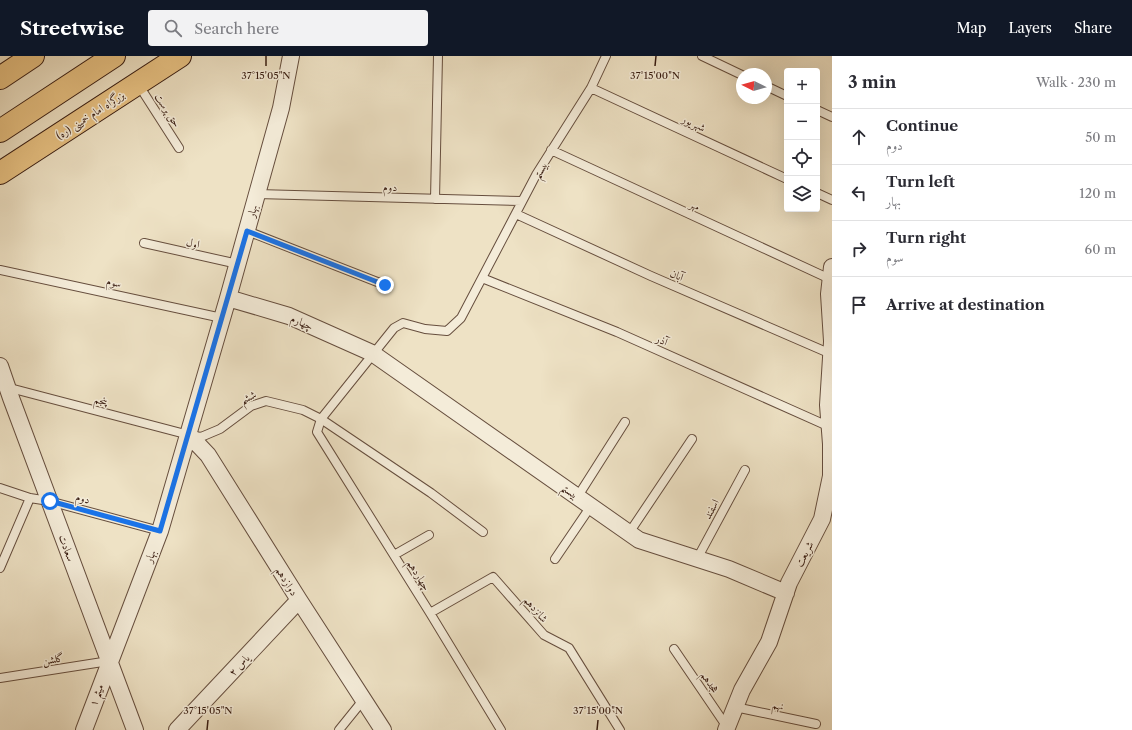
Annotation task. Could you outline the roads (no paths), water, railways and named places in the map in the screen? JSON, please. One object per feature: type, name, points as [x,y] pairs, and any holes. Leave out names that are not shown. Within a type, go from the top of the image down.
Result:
[{"type":"highway","points":[[0,131],[114,56]]},
{"type":"highway","name":"بزرگراه امام خمینی (ره)","points":[[0,173],[180,56]]},
{"type":"street","name":"بهار","points":[[109,661],[160,531],[189,435],[281,108],[291,56]]},
{"type":"street","name":"شریعت","points":[[726,728],[742,690],[769,642],[789,583],[822,519],[831,476],[828,405],[832,346],[831,283]]},
{"type":"street","name":"چهارم","points":[[228,298],[289,316],[372,353]]},
{"type":"street","name":"بیستم","points":[[372,353],[639,540],[729,569],[786,593]]},
{"type":"street","name":"سعادت","points":[[0,366],[4,385],[50,501],[135,730]]},
{"type":"street","name":"دوازدهم","points":[[189,435],[208,456],[383,730]]},
{"type":"street","name":"یاس ۲","points":[[177,730],[299,600]]},
{"type":"street","name":"میثم ۱","points":[[84,730],[109,661]]},
{"type":"lane","points":[[435,199],[438,56]]},
{"type":"lane","name":"بیستم","points":[[316,432],[321,419],[372,353],[394,328],[403,324],[425,329],[447,331],[461,318],[536,175],[592,88],[606,56]]},
{"type":"lane","points":[[702,56],[736,72]]},
{"type":"lane","name":"حق پرست","points":[[138,83],[179,148]]},
{"type":"lane","name":"شهریور","points":[[592,88],[784,178]]},
{"type":"lane","points":[[772,89],[784,95]]},
{"type":"lane","points":[[820,111],[832,117]]},
{"type":"lane","name":"مهر","points":[[551,150],[831,283]]},
{"type":"lane","name":"دوم","points":[[257,194],[522,201]]},
{"type":"lane","points":[[820,194],[832,200]]},
{"type":"lane","name":"آبان","points":[[516,214],[651,276],[832,346]]},
{"type":"lane","points":[[247,231],[385,285]]},
{"type":"lane","name":"اول","points":[[144,243],[238,264]]},
{"type":"lane","name":"سوم","points":[[0,270],[222,318]]},
{"type":"lane","name":"آذر","points":[[482,278],[617,332],[830,427]]},
{"type":"lane","name":"پنجم","points":[[4,385],[189,435]]},
{"type":"lane","name":"ششم","points":[[189,435],[201,437],[220,429],[251,406],[266,401],[302,410],[321,419],[431,493],[482,532]]},
{"type":"lane","points":[[578,496],[624,422]]},
{"type":"lane","name":"چهاردهم","points":[[316,432],[430,612],[501,730]]},
{"type":"lane","points":[[629,533],[692,439]]},
{"type":"lane","name":"اسفند","points":[[697,559],[744,470]]},
{"type":"lane","name":"دوم","points":[[0,488],[30,498],[50,501],[160,531]]},
{"type":"lane","points":[[0,568],[30,498]]},
{"type":"lane","points":[[555,559],[591,506]]},
{"type":"lane","points":[[394,555],[429,535]]},
{"type":"lane","name":"شانزدهم","points":[[430,612],[493,577],[544,635],[569,648],[620,730]]},
{"type":"lane","name":"هجدهم","points":[[674,649],[726,728]]},
{"type":"lane","name":"گلشن","points":[[0,678],[109,661]]},
{"type":"lane","points":[[339,730],[364,699]]},
{"type":"lane","name":"نهم","points":[[735,707],[816,724]]}]
